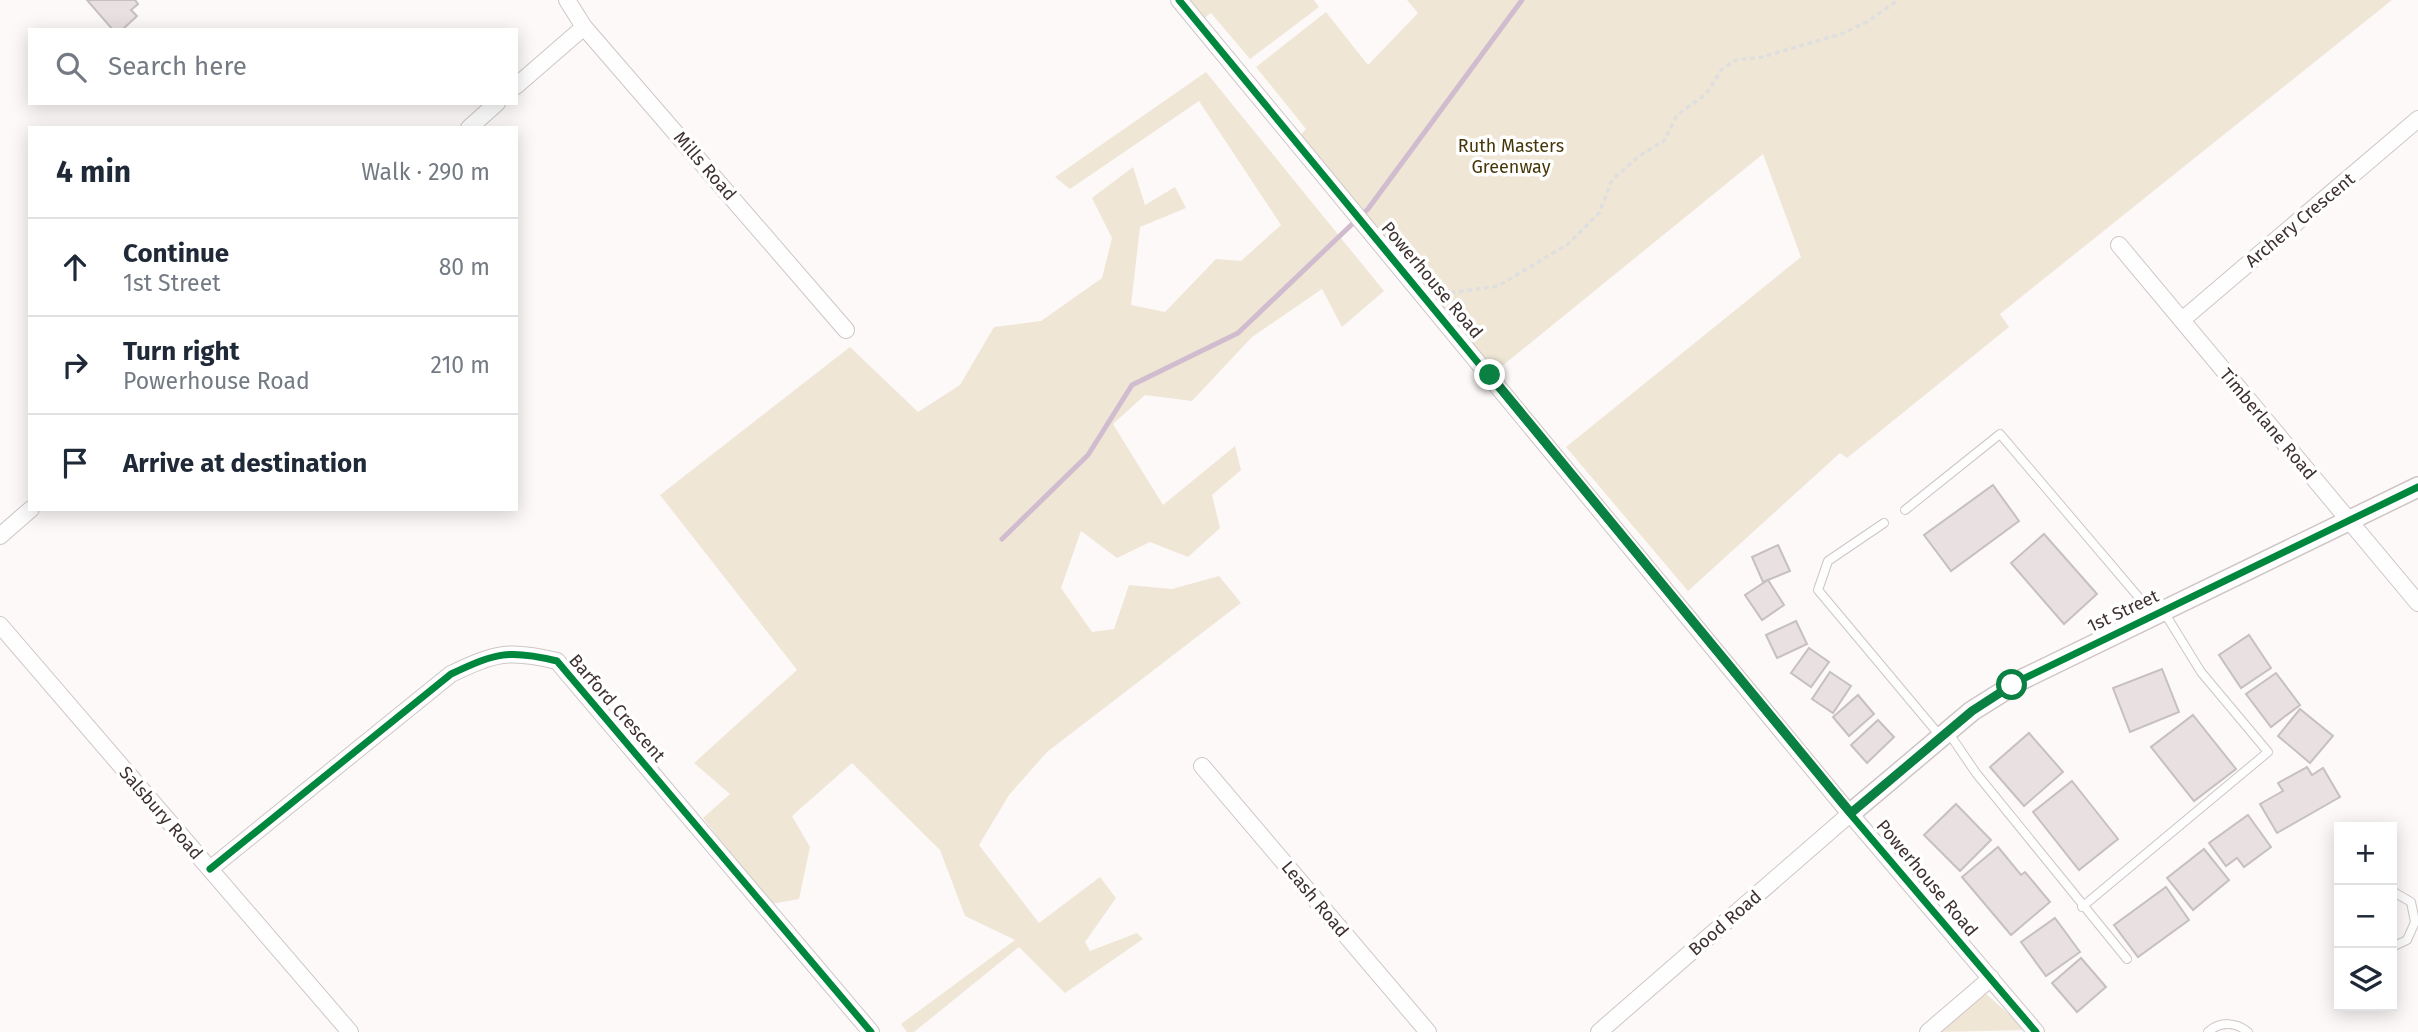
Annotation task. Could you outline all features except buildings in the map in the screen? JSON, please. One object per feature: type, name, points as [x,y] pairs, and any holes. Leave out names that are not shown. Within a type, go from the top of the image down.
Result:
[{"type":"street","name":"Mills Road","points":[[567,0],[584,27],[846,330]]},
{"type":"street","name":"Powerhouse Road","points":[[1179,0],[1851,813],[2036,1032]]},
{"type":"street","points":[[518,84],[584,27]]},
{"type":"street","points":[[472,126],[495,105]]},
{"type":"street","name":"Archery Crescent","points":[[2182,320],[2418,119]]},
{"type":"street","name":"Timberlane Road","points":[[2119,245],[2418,603]]},
{"type":"street","name":"1st Street","points":[[1851,813],[1972,711],[2023,679],[2418,487]]},
{"type":"street","points":[[0,536],[29,511]]},
{"type":"street","name":"Salsbury Road","points":[[0,625],[350,1032]]},
{"type":"street","name":"Barford Crescent","points":[[210,869],[451,674],[487,657],[522,652],[557,661],[872,1032]]},
{"type":"street","name":"Leash Road","points":[[1202,766],[1428,1032]]},
{"type":"street","name":"Bood Road","points":[[1599,1032],[1851,813]]},
{"type":"street","points":[[1928,1032],[1991,978]]},
{"type":"lane","points":[[1905,510],[2000,434],[2158,612],[2201,672],[2268,752],[2082,907]]},
{"type":"lane","points":[[1884,523],[1828,561],[1818,590],[1944,734],[2127,959]]},
{"type":"lane","points":[[2397,893],[2410,902],[2417,922],[2407,940],[2397,945]]},
{"type":"lane","points":[[2208,1032],[2223,1024],[2235,1024],[2248,1032]]},
{"type":"path","points":[[1427,299],[1452,291],[1476,292],[1498,286],[1568,244],[1599,213],[1612,180],[1639,156],[1664,141],[1676,116],[1706,93],[1721,69],[1736,60],[1762,57],[1841,34],[1867,22],[1898,0]]},
{"type":"green space","points":[[1179,0],[1314,0],[1319,7],[1250,59],[1211,13],[1198,23]]},
{"type":"green space","name":"Ruth Masters Greenway","points":[[1407,0],[2392,0],[2000,314],[2009,327],[1847,458],[1840,453],[1688,591],[1566,447],[1801,257],[1763,154],[1491,375],[1295,140],[1306,129],[1256,67],[1326,12],[1368,65],[1418,13]]},
{"type":"green space","points":[[1206,72],[1384,291],[1342,327],[1322,289],[1252,337],[1192,401],[1145,395],[1113,424],[1163,505],[1235,446],[1241,470],[1212,495],[1220,528],[1188,557],[1150,542],[1117,558],[1081,531],[1061,588],[1092,632],[1114,629],[1129,585],[1172,589],[1219,576],[1241,603],[1047,752],[1009,795],[979,845],[1039,923],[1100,877],[1116,898],[1085,942],[1090,951],[1137,933],[1143,939],[1065,993],[1019,947],[914,1032],[907,1032],[901,1024],[1015,940],[965,916],[940,850],[852,763],[792,816],[810,847],[799,899],[771,904],[703,818],[730,794],[694,763],[797,670],[660,495],[850,347],[918,412],[960,385],[994,327],[1041,321],[1102,278],[1112,238],[1092,198],[1133,167],[1145,205],[1175,187],[1186,208],[1140,227],[1131,305],[1165,312],[1216,259],[1241,261],[1281,225],[1199,101],[1070,189],[1055,177]]},
{"type":"green space","points":[[1986,994],[2027,1030],[1939,1032]]},
{"type":"waterway","points":[[1002,539],[1088,455],[1132,385],[1238,333],[1368,209],[1522,0]]},
{"type":"cycle path","points":[[1179,0],[1841,803],[2036,1032]]},
{"type":"cycle path","points":[[1866,801],[1972,711],[2023,679],[2418,487]]},
{"type":"cycle path","points":[[210,869],[451,674],[479,661],[502,655],[526,655],[557,661],[871,1032]]},
{"type":"route","points":[[1490,375],[1851,813],[1972,711],[2012,685]]}]
